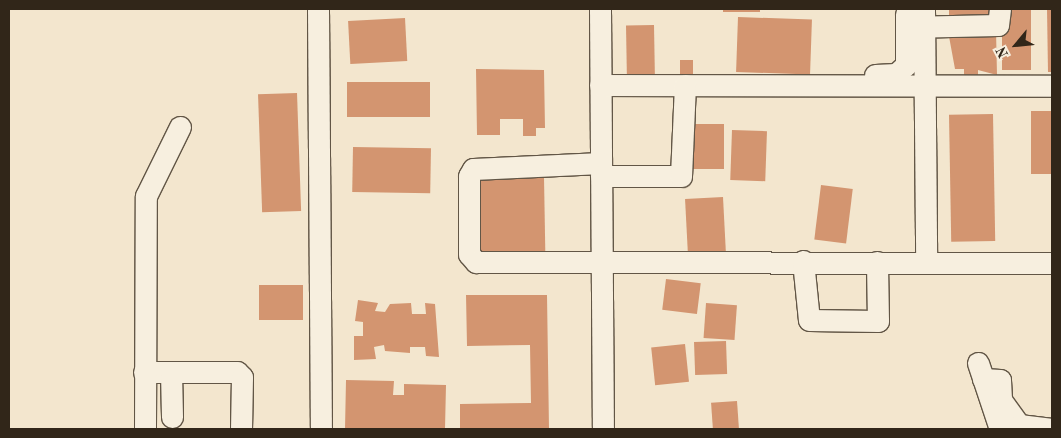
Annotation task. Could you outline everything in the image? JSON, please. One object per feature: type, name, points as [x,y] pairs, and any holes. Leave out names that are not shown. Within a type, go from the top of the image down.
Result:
[{"type":"street","points":[[318,9],[321,429]]},
{"type":"street","points":[[600,9],[603,429]]},
{"type":"street","points":[[926,262],[898,73],[912,17],[998,25],[1000,9]]},
{"type":"street","points":[[600,85],[681,85],[898,73],[1052,86]]},
{"type":"street","points":[[681,85],[683,173],[677,176],[601,170],[473,169],[468,176],[469,254],[476,262],[602,260],[1052,263]]},
{"type":"street","points":[[145,429],[146,196],[180,128]]},
{"type":"street","points":[[803,261],[809,320],[878,321],[877,262]]},
{"type":"street","points":[[1000,429],[981,371],[1000,380],[1001,400],[1019,425],[1052,429]]},
{"type":"street","points":[[144,372],[237,372],[242,377],[241,429]]},
{"type":"street","points":[[171,372],[172,418]]},
{"type":"building","points":[[723,9],[760,9],[760,12],[723,12]]},
{"type":"building","points":[[949,9],[997,9],[997,23],[949,23]]},
{"type":"building","points":[[1002,9],[1031,9],[1031,70],[1002,70]]},
{"type":"building","points":[[1047,9],[1052,9],[1052,72],[1048,72]]},
{"type":"building","points":[[738,17],[812,20],[810,75],[736,72]]},
{"type":"building","points":[[405,18],[407,61],[350,64],[348,21]]},
{"type":"building","points":[[626,25],[654,25],[655,79],[627,79]]},
{"type":"building","points":[[996,30],[997,75],[978,70],[978,77],[964,77],[964,69],[955,69],[948,31]]},
{"type":"building","points":[[680,60],[693,60],[693,78],[680,78]]},
{"type":"building","points":[[476,69],[544,70],[545,128],[536,128],[536,136],[523,136],[523,119],[500,119],[500,135],[477,135]]},
{"type":"building","points":[[347,82],[430,82],[430,117],[347,117]]},
{"type":"building","points":[[297,93],[301,211],[262,212],[258,94]]},
{"type":"building","points":[[1031,111],[1052,111],[1052,174],[1031,174]]},
{"type":"building","points":[[993,114],[995,241],[951,242],[949,115]]},
{"type":"building","points":[[693,124],[724,124],[724,169],[693,169]]},
{"type":"building","points":[[732,130],[767,131],[765,181],[730,180]]},
{"type":"building","points":[[353,147],[431,148],[430,193],[352,192]]},
{"type":"building","points":[[544,177],[545,252],[478,253],[477,178]]},
{"type":"building","points":[[821,185],[853,189],[846,243],[814,240]]},
{"type":"building","points":[[723,197],[726,251],[688,253],[685,199]]},
{"type":"building","points":[[666,279],[701,283],[697,314],[662,310]]},
{"type":"building","points":[[259,285],[303,285],[303,320],[259,320]]},
{"type":"building","points":[[466,295],[547,295],[549,429],[460,429],[460,404],[531,403],[530,345],[467,346]]},
{"type":"building","points":[[358,300],[378,303],[375,311],[385,312],[390,304],[411,303],[412,314],[426,314],[425,303],[435,304],[439,357],[426,356],[425,347],[410,347],[410,353],[385,351],[384,345],[374,347],[376,359],[354,360],[354,336],[363,336],[363,322],[355,321]]},
{"type":"building","points":[[706,303],[737,305],[734,340],[704,338]]},
{"type":"building","points":[[726,341],[727,374],[695,375],[694,342]]},
{"type":"building","points":[[685,344],[689,382],[655,385],[651,348]]},
{"type":"building","points":[[346,380],[394,381],[393,395],[404,395],[404,384],[446,385],[445,429],[345,429]]},
{"type":"building","points":[[737,401],[739,429],[713,429],[711,403]]}]
